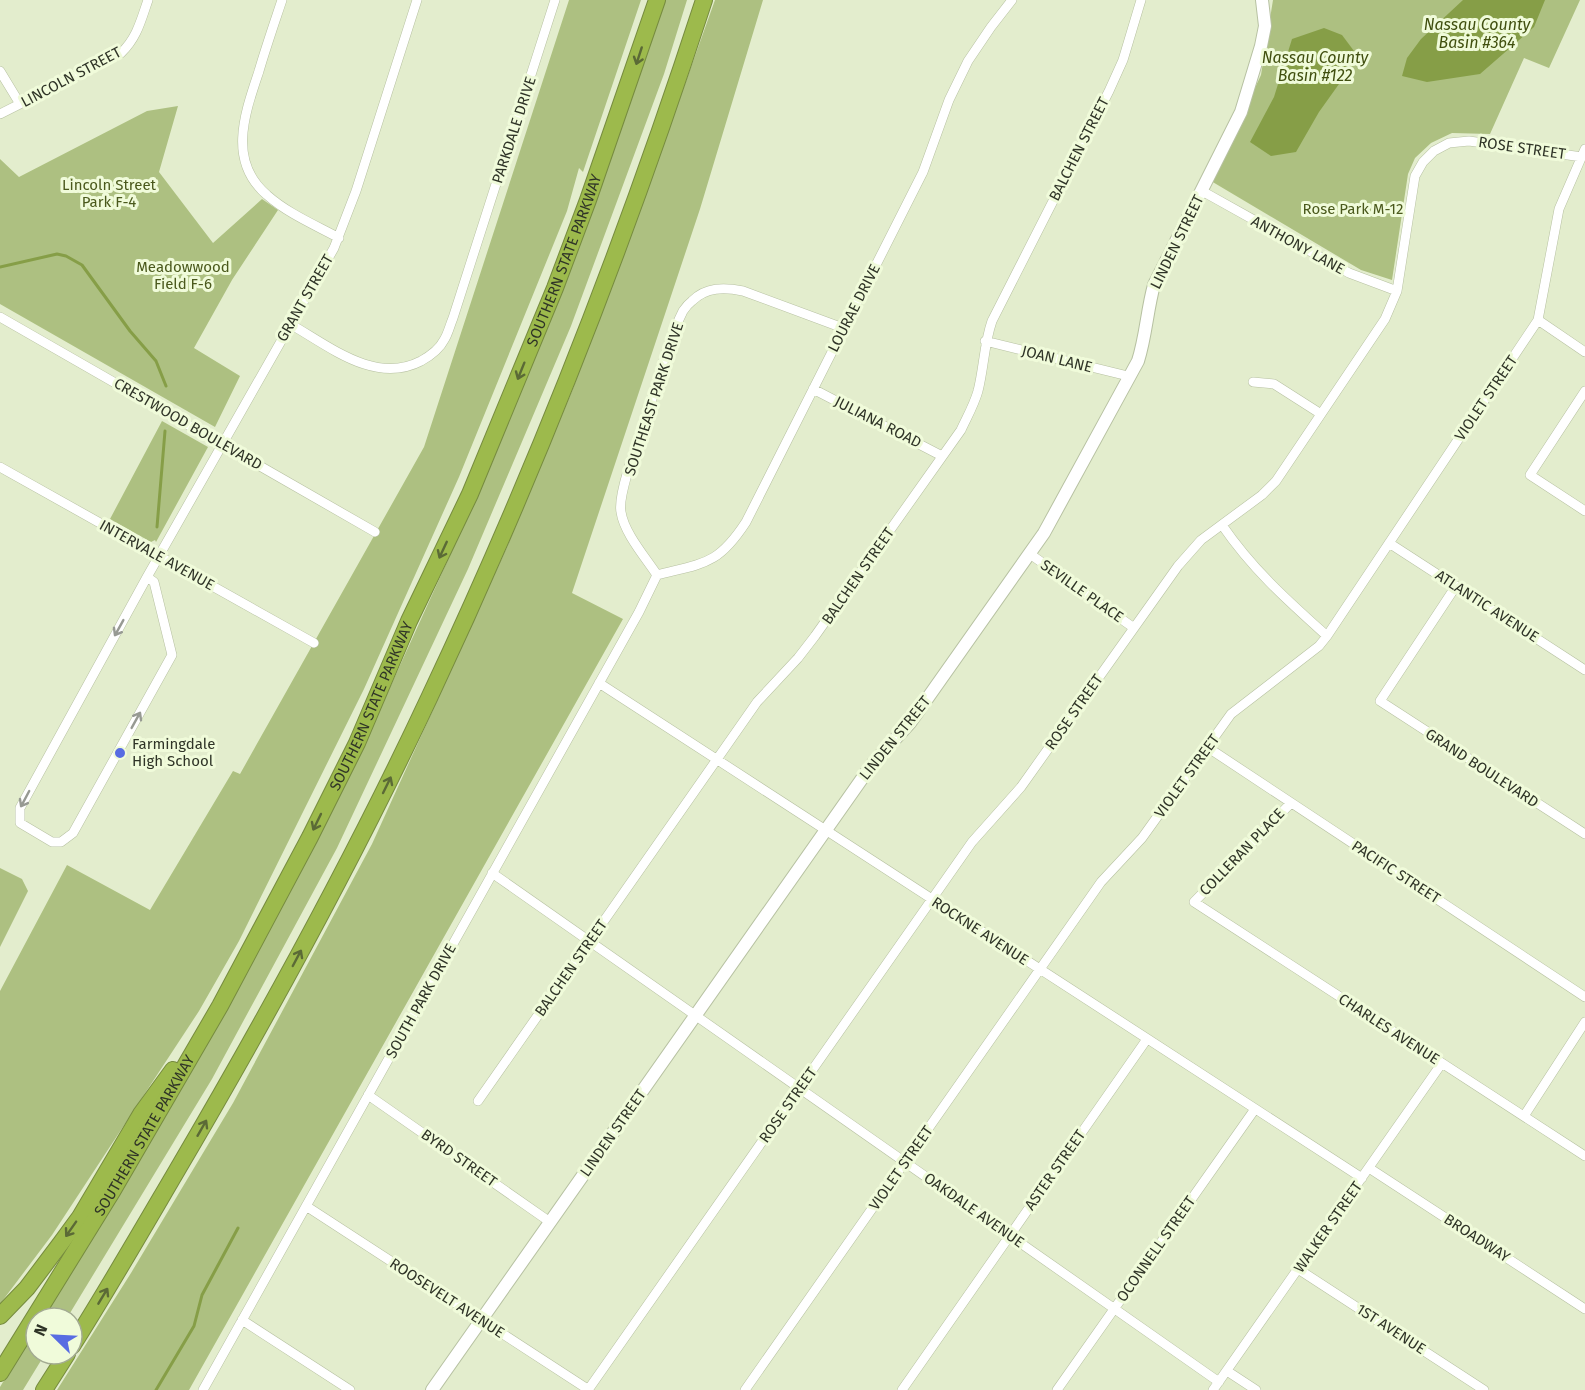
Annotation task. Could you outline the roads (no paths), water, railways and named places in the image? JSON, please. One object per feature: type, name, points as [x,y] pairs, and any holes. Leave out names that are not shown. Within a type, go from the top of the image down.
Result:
[{"type":"highway","name":"SOUTHERN STATE PARKWAY","points":[[0,1373],[102,1209],[220,1006],[357,743],[409,621],[470,494],[559,277],[633,74],[657,0]]},
{"type":"highway","points":[[84,1326],[241,1061],[339,880],[430,695],[558,400],[635,203],[704,0]]},
{"type":"highway","points":[[0,1316],[27,1288],[80,1217],[141,1114],[220,1006]]},
{"type":"highway","points":[[44,1390],[59,1366]]},
{"type":"street","name":"LINCOLN STREET","points":[[0,114],[121,53],[137,32],[148,0]]},
{"type":"street","points":[[282,0],[244,115],[241,136],[243,156],[252,179],[266,195],[281,206],[339,238]]},
{"type":"street","name":"GRANT STREET","points":[[147,577],[154,582],[172,655],[73,833],[61,842],[52,842],[20,823],[20,808],[147,577],[339,238],[417,0]]},
{"type":"street","name":"PARKDALE DRIVE","points":[[290,324],[369,367],[386,370],[412,366],[429,357],[445,339],[555,0]]},
{"type":"street","name":"LOURAE DRIVE","points":[[657,575],[707,562],[732,543],[746,522],[923,172],[950,100],[968,61],[1012,0]]},
{"type":"street","name":"BALCHEN STREET","points":[[478,1101],[757,702],[815,636],[961,430],[974,405],[985,341],[1004,295],[1118,70],[1142,0]]},
{"type":"street","name":"LINDEN STREET","points":[[432,1390],[825,830],[873,763],[910,723],[1044,533],[1138,361],[1154,285],[1241,112],[1265,26],[1262,0]]},
{"type":"street","points":[[0,70],[20,104]]},
{"type":"street","name":"ROSE STREET","points":[[589,1390],[972,842],[1021,787],[1178,566],[1201,540],[1262,495],[1276,481],[1385,319],[1397,291],[1415,176],[1423,162],[1434,151],[1449,143],[1469,141],[1583,153]]},
{"type":"street","name":"VIOLET STREET","points":[[745,1390],[1101,882],[1142,838],[1231,714],[1318,646],[1327,636],[1538,320],[1559,209],[1583,153]]},
{"type":"street","name":"ANTHONY LANE","points":[[1202,190],[1349,273],[1397,291]]},
{"type":"street","name":"SOUTHEAST PARK DRIVE","points":[[657,575],[625,526],[620,503],[672,338],[684,309],[703,292],[728,288],[743,291],[843,328]]},
{"type":"street","name":"CRESTWOOD BOULEVARD","points":[[0,317],[375,532]]},
{"type":"street","points":[[1538,320],[1585,352]]},
{"type":"street","name":"JOAN LANE","points":[[985,341],[1128,376]]},
{"type":"street","points":[[1253,382],[1274,384],[1321,414]]},
{"type":"street","name":"JULIANA ROAD","points":[[813,389],[942,456]]},
{"type":"street","points":[[1585,391],[1530,475],[1585,511]]},
{"type":"street","name":"INTERVALE AVENUE","points":[[0,467],[314,643]]},
{"type":"street","points":[[1222,525],[1263,578],[1327,636]]},
{"type":"street","name":"ATLANTIC AVENUE","points":[[1389,543],[1585,670]]},
{"type":"street","name":"SEVILLE PLACE","points":[[1030,554],[1134,628]]},
{"type":"street","name":"SOUTH PARK DRIVE","points":[[203,1390],[639,612],[657,575]]},
{"type":"street","name":"GRAND BOULEVARD","points":[[1456,586],[1380,701],[1585,834]]},
{"type":"street","name":"ROCKNE AVENUE","points":[[599,683],[1362,1178]]},
{"type":"street","name":"PACIFIC STREET","points":[[1207,747],[1585,997]]},
{"type":"street","name":"COLLERAN PLACE","points":[[1194,902],[1291,803]]},
{"type":"street","name":"OAKDALE AVENUE","points":[[492,873],[1010,1235],[1114,1309],[1216,1386]]},
{"type":"street","name":"CHARLES AVENUE","points":[[1194,902],[1585,1156]]},
{"type":"street","points":[[1524,1116],[1585,1022]]},
{"type":"street","name":"ASTER STREET","points":[[902,1390],[1147,1039]]},
{"type":"street","name":"WALKER STREET","points":[[1216,1386],[1442,1064]]},
{"type":"street","name":"BYRD STREET","points":[[368,1095],[550,1222]]},
{"type":"street","name":"OCONNELL STREET","points":[[1057,1390],[1255,1109]]},
{"type":"street","name":"BROADWAY","points":[[1369,1168],[1585,1309]]},
{"type":"street","name":"ROOSEVELT AVENUE","points":[[306,1206],[589,1390]]},
{"type":"street","name":"1ST AVENUE","points":[[1298,1269],[1484,1390]]},
{"type":"street","points":[[242,1320],[350,1390]]},
{"type":"street","points":[[1227,1371],[1256,1390]]},
{"type":"water","name":"Nassau County Basin #364","points":[[1463,0],[1545,0],[1534,27],[1480,74],[1427,82],[1402,76],[1407,58],[1421,39]]},
{"type":"water","name":"Nassau County Basin #122","points":[[1324,28],[1342,35],[1354,51],[1339,84],[1319,112],[1296,152],[1271,156],[1250,142],[1274,97],[1292,39]]},
{"type":"waterway","points":[[0,267],[57,254],[82,265],[130,331],[156,361],[166,386]]},
{"type":"waterway","points":[[157,527],[165,431]]},
{"type":"waterway","points":[[156,1390],[194,1326],[202,1295],[238,1228]]},
{"type":"place","name":"Farmingdale High School","points":[[120,753]]},
{"type":"park label","name":"Lincoln Street Park F-4","points":[[109,194]]},
{"type":"park label","name":"Rose Park M-12","points":[[1353,209]]},
{"type":"park label","name":"Meadowwood Field F-6","points":[[183,276]]}]
